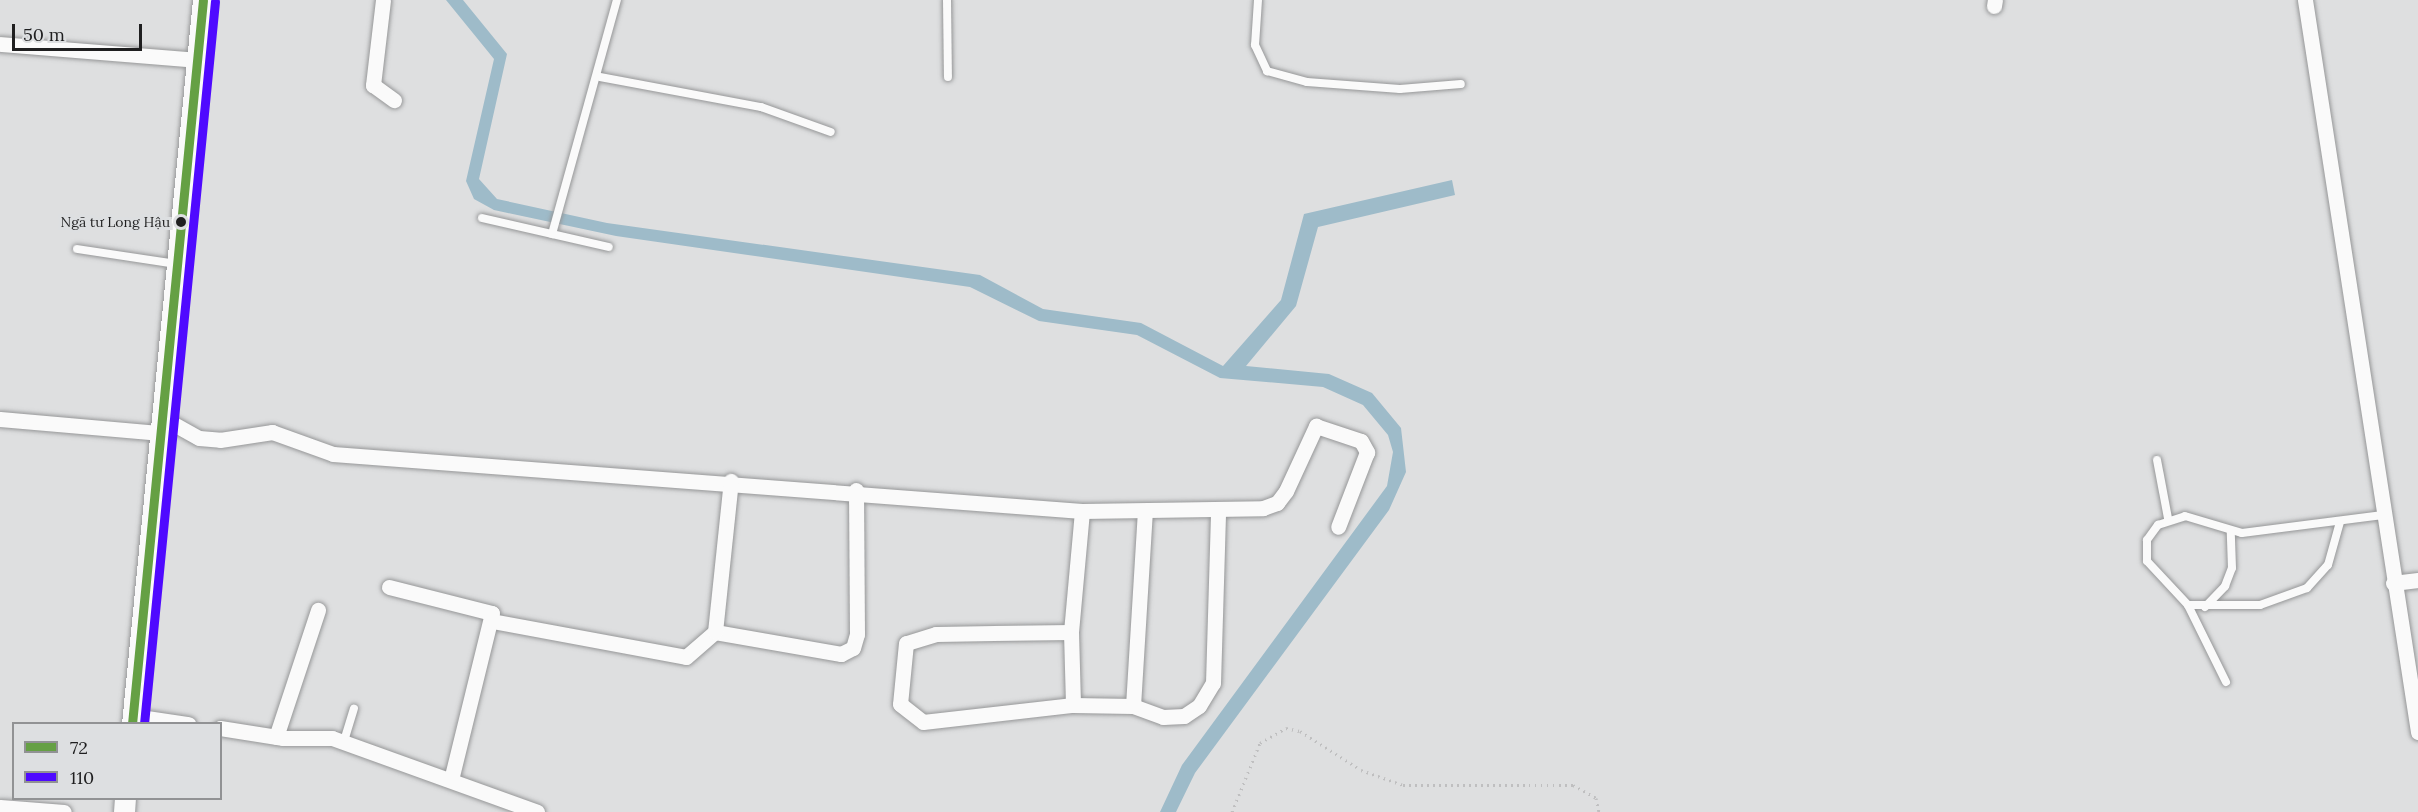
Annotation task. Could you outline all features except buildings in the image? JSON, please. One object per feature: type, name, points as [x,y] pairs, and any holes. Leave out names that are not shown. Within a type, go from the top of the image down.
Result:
[{"type":"main road","points":[[132,720],[202,0]]},
{"type":"street","points":[[383,0],[373,84],[394,100]]},
{"type":"street","points":[[2305,0],[2418,732]]},
{"type":"street","points":[[0,44],[197,60]]},
{"type":"street","points":[[0,419],[162,425],[200,438],[219,440],[272,432],[333,454],[856,490],[1082,511],[1218,511],[1277,503],[1316,426],[1361,441],[1367,452],[1338,527]]},
{"type":"street","points":[[492,621],[686,657],[715,632],[731,481]]},
{"type":"street","points":[[715,632],[841,654],[853,648],[856,490]]},
{"type":"street","points":[[1073,705],[1071,632],[1082,511]]},
{"type":"street","points":[[1133,706],[1145,511]]},
{"type":"street","points":[[1071,632],[936,634],[906,643],[900,704],[922,722],[1073,705],[1133,706],[1162,717],[1184,716],[1199,706],[1213,683],[1218,511]]},
{"type":"street","points":[[2394,582],[2418,580]]},
{"type":"street","points":[[390,587],[487,608],[492,621],[451,780]]},
{"type":"street","points":[[276,737],[318,609]]},
{"type":"street","points":[[132,720],[169,722]]},
{"type":"street","points":[[222,728],[276,737],[344,741],[537,812]]},
{"type":"street","points":[[0,807],[64,812]]},
{"type":"lane","points":[[552,234],[600,77],[617,0]]},
{"type":"lane","points":[[947,0],[948,77]]},
{"type":"lane","points":[[1258,0],[1255,45],[1267,71],[1307,82],[1400,88],[1461,84]]},
{"type":"lane","points":[[600,77],[761,107],[831,132]]},
{"type":"lane","points":[[482,218],[609,247]]},
{"type":"lane","points":[[77,249],[177,264]]},
{"type":"lane","points":[[2157,460],[2168,518]]},
{"type":"lane","points":[[2226,682],[2188,605],[2147,561],[2147,540],[2168,518],[2185,516],[2231,532],[2340,522],[2383,515]]},
{"type":"lane","points":[[2188,605],[2205,607],[2259,605],[2307,588],[2328,565],[2340,522]]},
{"type":"lane","points":[[2205,607],[2225,586],[2232,568],[2231,532]]},
{"type":"lane","points":[[344,741],[354,708]]},
{"type":"path","points":[[1232,812],[1260,743],[1286,728],[1300,731],[1361,770],[1403,785],[1573,785],[1596,798],[1599,812]]},
{"type":"water","points":[[446,0],[463,0],[507,54],[479,179],[497,199],[607,223],[980,275],[1043,309],[1141,323],[1223,366],[1281,300],[1304,214],[1452,180],[1455,195],[1318,227],[1296,306],[1246,366],[1329,374],[1372,393],[1401,428],[1406,472],[1389,510],[1195,773],[1176,812],[1160,812],[1182,765],[1387,486],[1393,452],[1388,435],[1363,405],[1323,387],[1220,378],[1137,335],[1039,321],[970,287],[616,236],[494,210],[474,199],[466,181],[494,59]]},
{"type":"transit line","name":"72","points":[[132,722],[203,0]]},
{"type":"transit line","name":"110","points":[[144,722],[215,1]]},
{"type":"place","name":"Ngã tư Long Hậu","points":[[181,222]]}]
